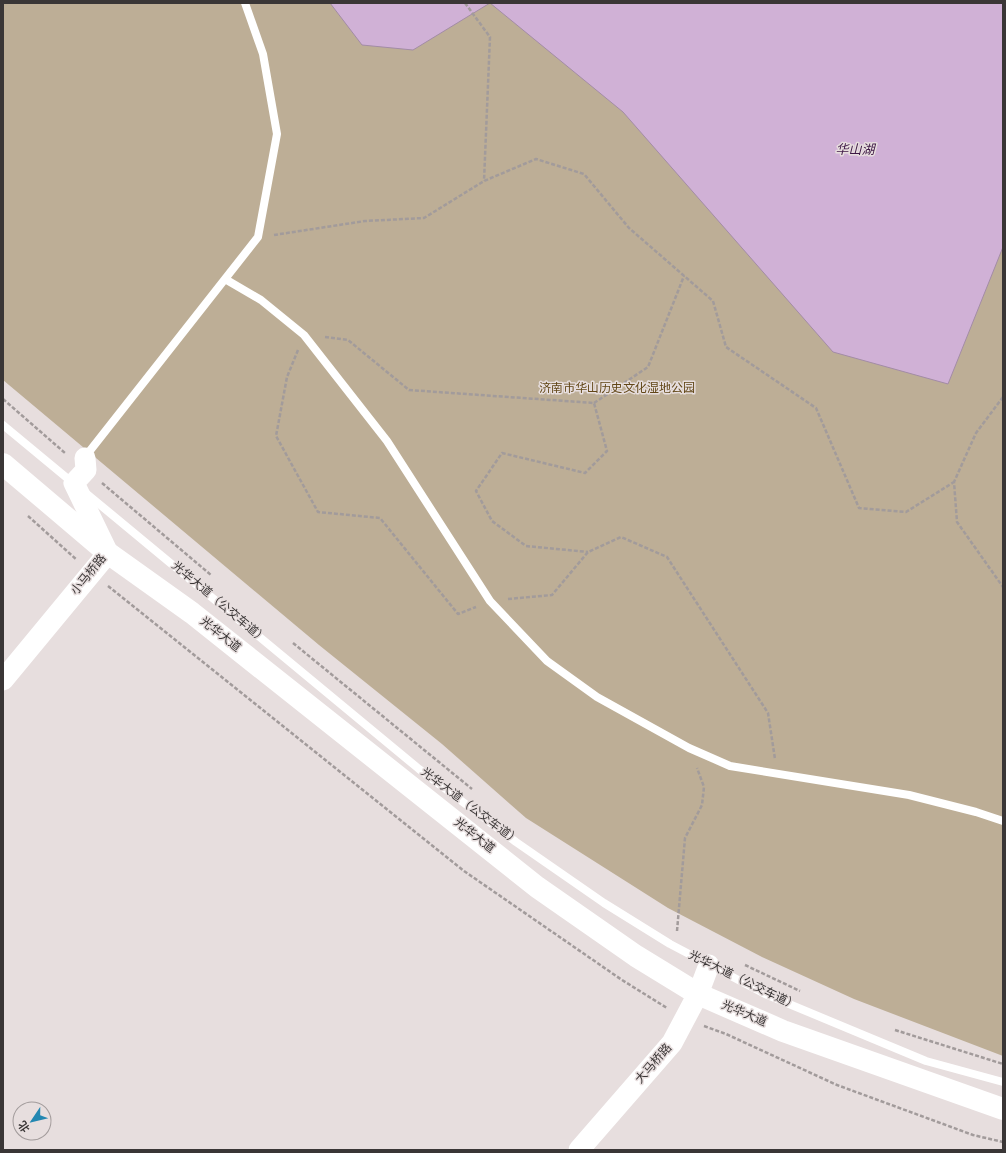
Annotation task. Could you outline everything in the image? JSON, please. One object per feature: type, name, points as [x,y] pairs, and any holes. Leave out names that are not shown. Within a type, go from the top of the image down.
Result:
[{"type":"main road","name":"光华大道","points":[[3,464],[108,553],[192,613],[537,887],[636,956],[698,994],[783,1030],[1003,1109]]},
{"type":"street","name":"小马桥路","points":[[3,680],[108,553],[81,470]]},
{"type":"street","name":"大马桥路","points":[[579,1150],[672,1043],[698,994],[709,965]]},
{"type":"lane","points":[[81,470],[258,237],[277,134],[263,54],[245,3]]},
{"type":"lane","points":[[225,279],[261,300],[304,335],[387,441],[490,601],[547,661],[597,698],[689,748],[730,766],[909,795],[976,812],[1003,821]]},
{"type":"lane","name":"光华大道（公交车道）","points":[[3,425],[81,470],[444,788],[516,842],[604,903],[670,944],[765,994],[926,1061],[1003,1082]]},
{"type":"path","points":[[466,3],[490,37],[484,181]]},
{"type":"path","points":[[258,237],[365,220],[424,218],[484,181],[536,159],[584,174],[629,228],[713,301],[726,347],[816,408],[859,508],[906,512],[954,482]]},
{"type":"path","points":[[684,276],[648,367],[594,403],[409,390],[348,340],[304,335],[287,377],[276,436],[318,512],[380,518],[458,614],[490,601],[552,594],[588,552],[622,537],[667,557],[768,713],[777,774]]},
{"type":"path","points":[[1003,397],[976,434],[954,482],[958,522],[1003,587]]},
{"type":"path","points":[[3,399],[81,470],[213,577]]},
{"type":"path","points":[[588,552],[526,546],[492,521],[476,491],[502,453],[585,473],[608,451],[594,403]]},
{"type":"path","points":[[292,642],[475,791]]},
{"type":"path","points":[[677,932],[685,838],[702,805],[704,787],[689,748]]},
{"type":"path","points":[[671,927],[684,935]]},
{"type":"path","points":[[738,962],[808,994]]},
{"type":"path","points":[[892,1030],[1003,1064]]},
{"type":"green space","name":"济南市华山历史文化湿地公园","points":[[3,3],[1003,3],[1003,1056],[854,999],[762,957],[668,908],[526,818],[442,744],[319,645],[3,380]]},
{"type":"water","points":[[330,3],[490,3],[413,50],[362,45]]},
{"type":"water","name":"华山湖","points":[[490,3],[1003,3],[1003,247],[948,384],[833,352],[623,112]]}]
